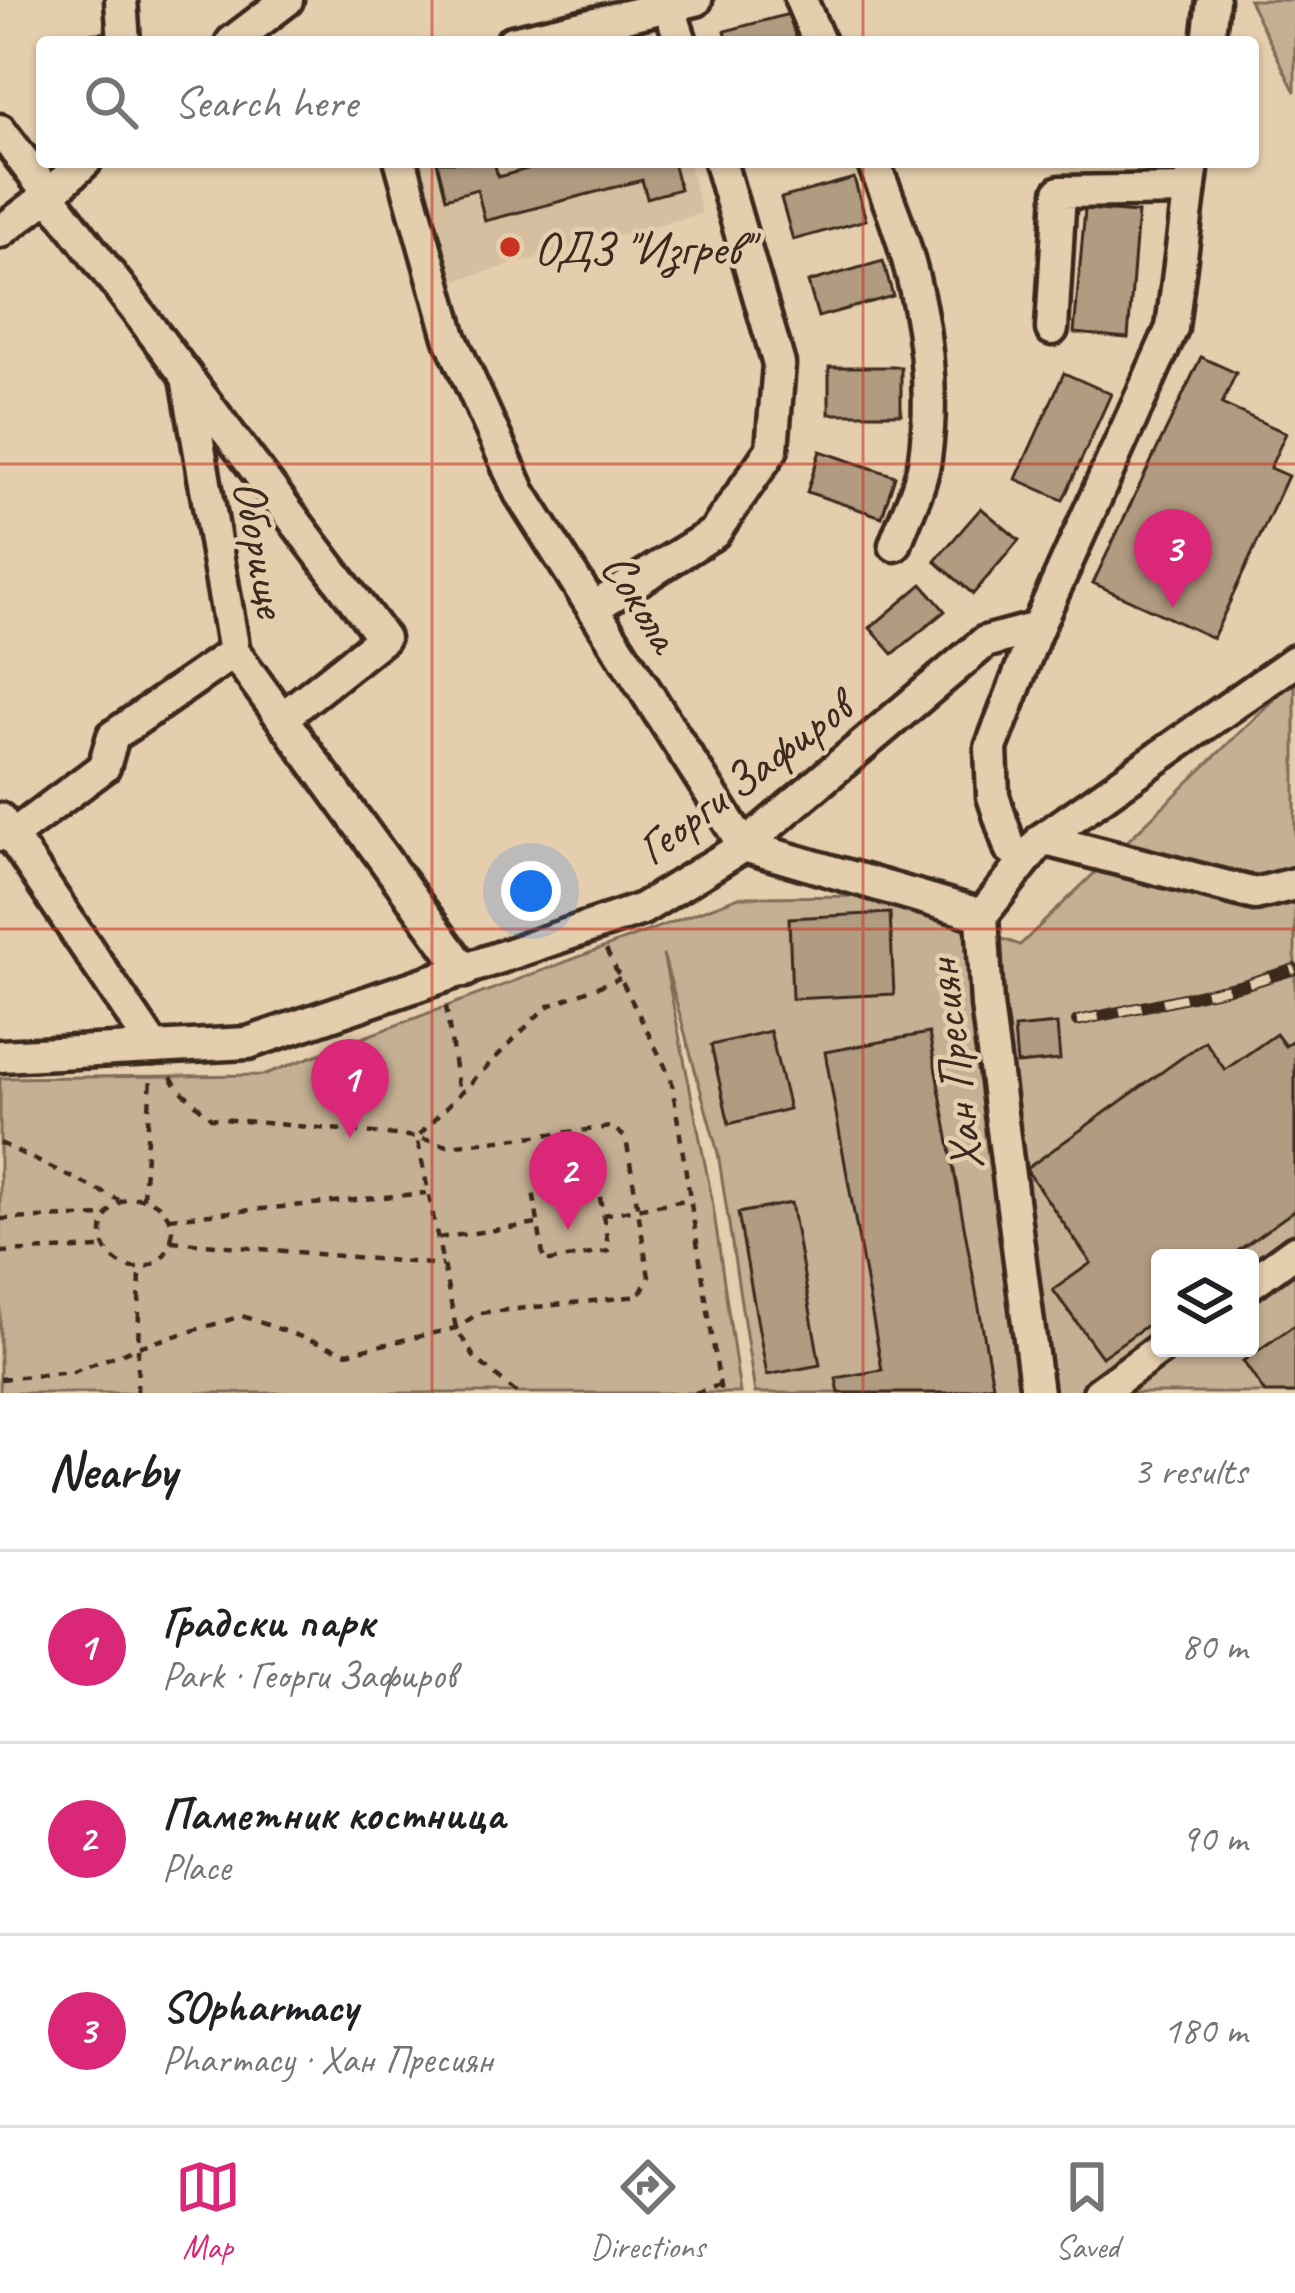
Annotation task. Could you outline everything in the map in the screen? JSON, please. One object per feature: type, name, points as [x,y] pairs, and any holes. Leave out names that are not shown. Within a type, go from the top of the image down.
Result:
[{"type":"street","points":[[122,0],[124,36]]},
{"type":"street","points":[[240,36],[287,0]]},
{"type":"street","points":[[801,0],[816,36]]},
{"type":"street","points":[[1209,36],[1213,0]]},
{"type":"street","points":[[538,36],[682,3],[681,36]]},
{"type":"street","name":"Оборище","points":[[0,130],[187,377],[234,652],[454,975]]},
{"type":"street","points":[[0,232],[78,168]]},
{"type":"street","name":"Сокола","points":[[403,168],[450,337],[520,493],[744,846]]},
{"type":"street","points":[[593,608],[714,532],[772,449],[779,364],[722,168]]},
{"type":"street","points":[[875,168],[918,294],[929,400],[925,462],[896,545]]},
{"type":"street","points":[[1052,329],[1060,192],[1191,176],[1172,328],[1037,628],[992,748],[993,796],[1010,848],[1255,894],[1295,884]]},
{"type":"street","points":[[187,377],[383,638],[282,718]]},
{"type":"street","name":"Георги Зафиров","points":[[0,1056],[248,1043],[642,909],[744,846],[985,642],[1037,628]]},
{"type":"street","points":[[154,1048],[4,829],[104,766],[113,736],[234,652]]},
{"type":"street","name":"Хан Пресиян","points":[[1037,1393],[987,1006],[982,915],[1034,849],[1295,661]]},
{"type":"street","points":[[744,846],[982,915]]},
{"type":"street","points":[[1259,1277],[1295,1251]]},
{"type":"street","points":[[1099,1393],[1151,1355]]},
{"type":"path","points":[[594,928],[671,1078],[721,1389],[695,1393]]},
{"type":"path","points":[[454,975],[459,1095]]},
{"type":"path","points":[[417,1136],[546,1007],[620,978]]},
{"type":"path","points":[[0,1379],[73,1372],[242,1316],[347,1353],[456,1328],[479,1313],[639,1296],[649,1277],[626,1138],[612,1127],[448,1146],[417,1136],[211,1118],[178,1088],[154,1048]]},
{"type":"path","points":[[143,1198],[154,1048]]},
{"type":"path","points":[[417,1136],[456,1328],[474,1357],[516,1393]]},
{"type":"path","points":[[0,1143],[121,1201],[143,1198],[154,1202],[169,1218],[171,1241],[160,1260],[140,1268],[119,1263],[105,1248],[105,1216],[121,1201]]},
{"type":"path","points":[[597,1179],[609,1251],[544,1262],[538,1224],[532,1190],[597,1179]]},
{"type":"path","points":[[169,1218],[429,1193]]},
{"type":"path","points":[[603,1215],[690,1199]]},
{"type":"path","points":[[0,1219],[105,1216]]},
{"type":"path","points":[[438,1238],[538,1224]]},
{"type":"path","points":[[171,1241],[443,1265]]},
{"type":"path","points":[[0,1252],[105,1248]]},
{"type":"path","points":[[137,1393],[140,1268]]},
{"type":"shaded area","points":[[1249,0],[1295,0],[1295,92]]},
{"type":"shaded area","name":"ОДЗ \"Изгрев\"","points":[[419,168],[690,168],[702,213],[452,281]]},
{"type":"shaded area","points":[[1295,679],[1295,1393],[755,1393],[718,1153],[663,954],[712,1199],[740,1393],[0,1393],[0,1078],[263,1075],[739,897],[876,896],[1020,945]]},
{"type":"building","points":[[789,14],[795,36],[726,36],[725,31]]},
{"type":"building","points":[[113,32],[113,36],[65,35]]},
{"type":"building","points":[[438,168],[496,168],[498,177],[531,168],[675,168],[680,189],[647,198],[642,180],[485,221],[477,189],[446,198]]},
{"type":"building","points":[[854,178],[866,220],[793,240],[781,198]]},
{"type":"building","points":[[1085,209],[1138,213],[1128,338],[1074,333]]},
{"type":"building","points":[[883,261],[893,296],[818,317],[808,282]]},
{"type":"building","points":[[1201,357],[1236,373],[1222,404],[1286,433],[1270,468],[1288,476],[1213,638],[1093,583]]},
{"type":"building","points":[[829,367],[901,367],[901,414],[829,414]]},
{"type":"building","points":[[1064,373],[1111,394],[1063,500],[1016,479]]},
{"type":"building","points":[[820,451],[895,476],[882,517],[807,492]]},
{"type":"building","points":[[981,508],[1019,540],[973,594],[935,561]]},
{"type":"building","points":[[922,584],[945,611],[893,654],[870,628]]},
{"type":"building","points":[[890,913],[894,994],[792,999],[789,918]]},
{"type":"building","points":[[1057,1024],[1060,1060],[1017,1064],[1014,1028]]},
{"type":"building","points":[[770,1031],[789,1109],[729,1124],[711,1045]]},
{"type":"building","points":[[929,1033],[993,1385],[950,1393],[839,1393],[836,1378],[882,1370],[825,1052]]},
{"type":"building","points":[[1276,1034],[1285,1046],[1295,1038],[1295,1210],[1241,1249],[1151,1249],[1151,1322],[1102,1357],[1053,1290],[1091,1263],[1026,1169],[1205,1041],[1225,1070]]},
{"type":"building","points":[[791,1203],[820,1365],[767,1375],[738,1213]]},
{"type":"building","points":[[1295,1325],[1295,1393],[1265,1393],[1243,1361],[1259,1357],[1259,1350]]},
{"type":"railway","points":[[1077,1021],[1295,969]]},
{"type":"place","name":"ОДЗ \"Изгрев\"","points":[[510,247]]},
{"type":"place","name":"SOpharmacy","points":[[1173,608]]},
{"type":"place","name":"Градски парк","points":[[350,1138]]},
{"type":"place","name":"Паметник костница","points":[[568,1230]]}]
